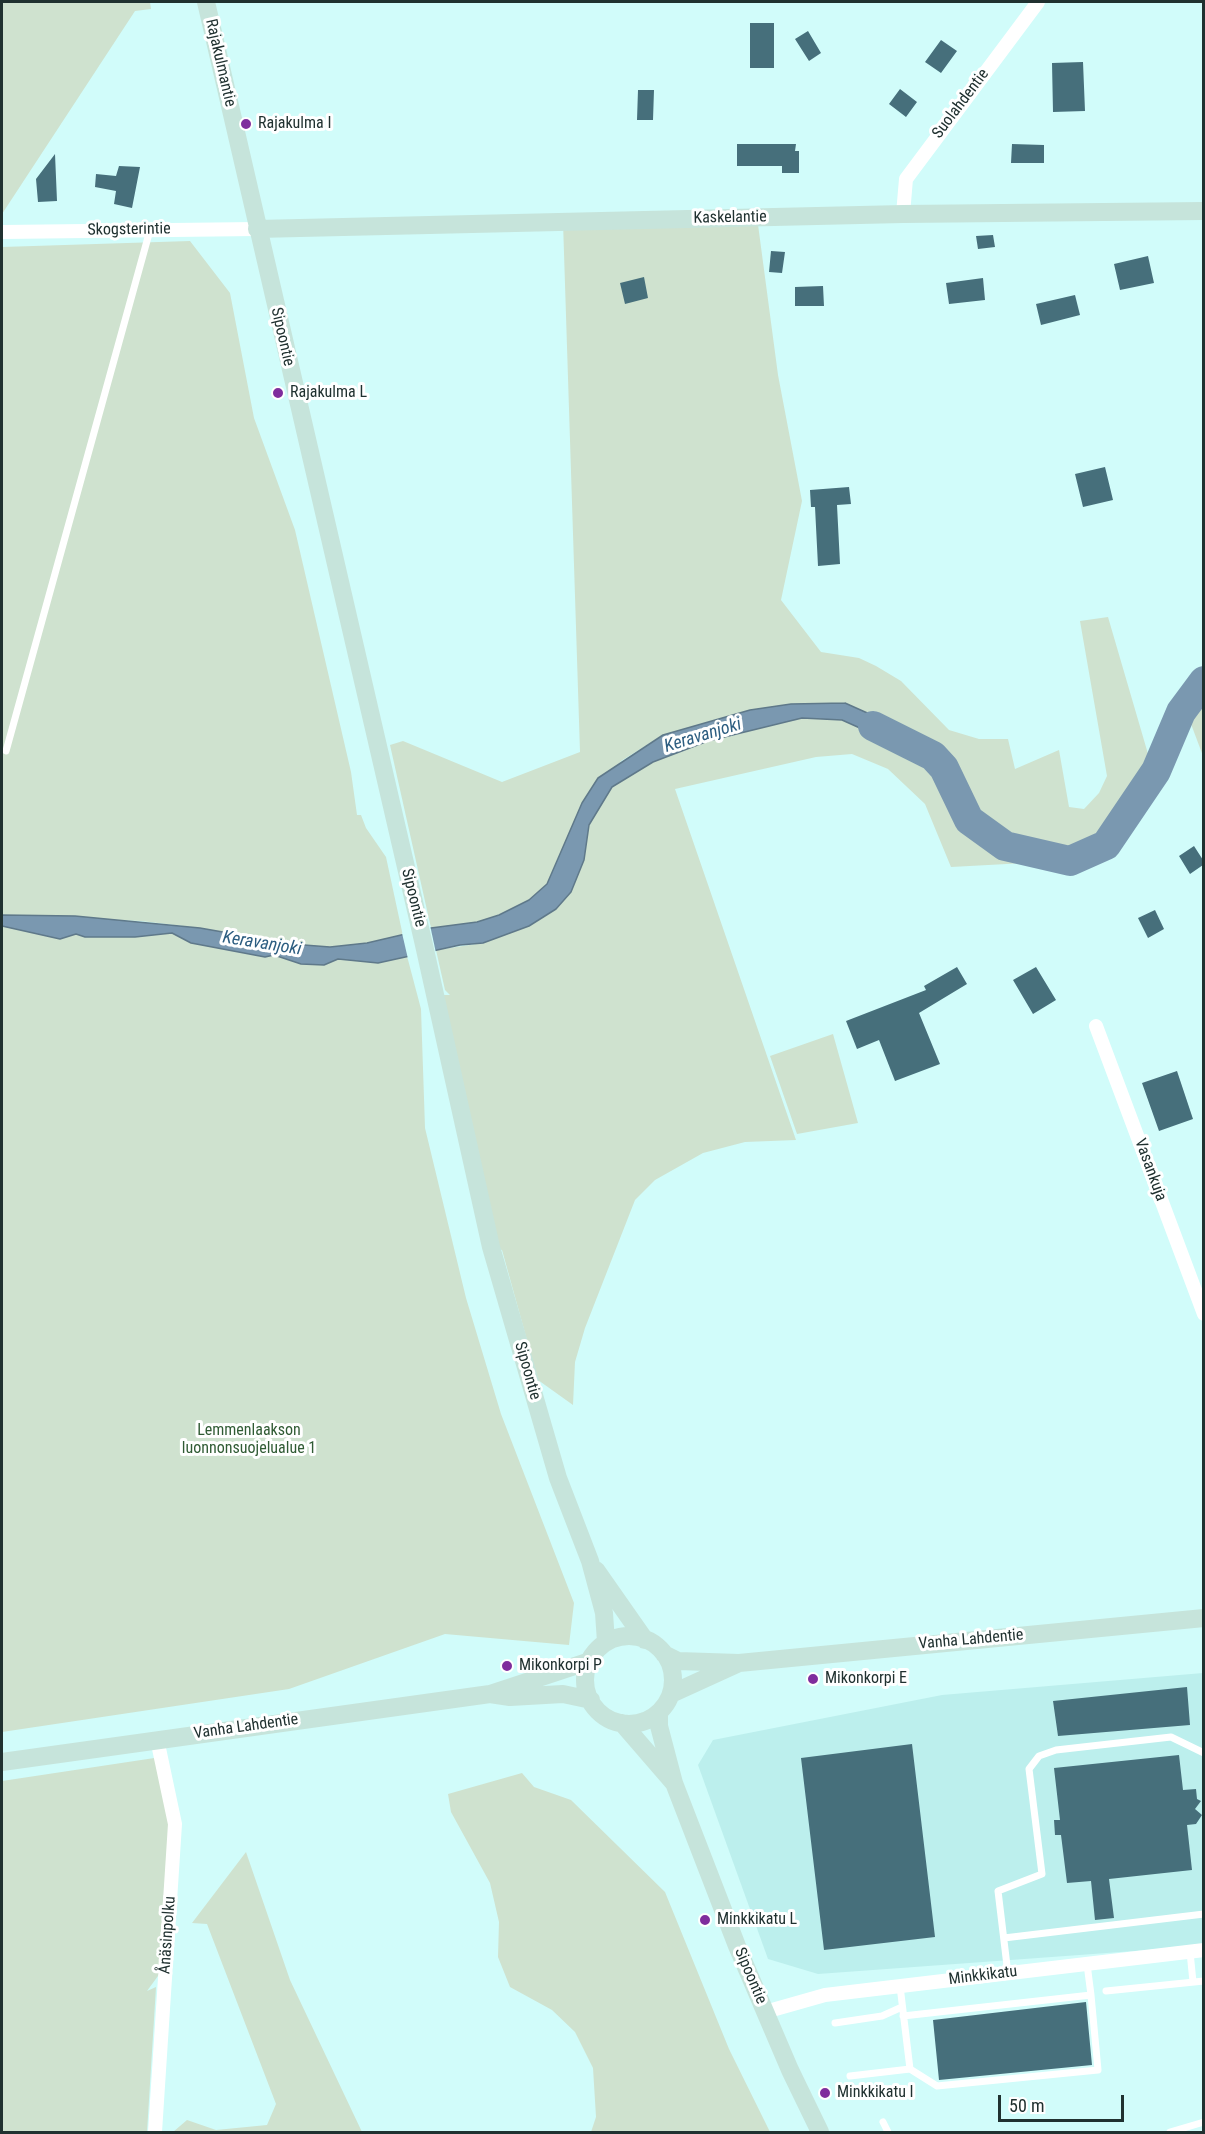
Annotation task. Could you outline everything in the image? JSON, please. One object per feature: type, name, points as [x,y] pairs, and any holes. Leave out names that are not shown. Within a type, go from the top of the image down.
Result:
[{"type":"main road","name":"Rajakulmantie","points":[[206,2],[257,229]]},
{"type":"main road","name":"Kaskelantie","points":[[257,229],[903,214],[1203,211]]},
{"type":"main road","name":"Sipoontie","points":[[257,229],[435,995],[491,1247],[558,1478],[590,1561],[604,1613],[606,1642]]},
{"type":"main road","name":"Sipoontie","points":[[590,1561],[645,1640]]},
{"type":"main road","name":"Vanha Lahdentie","points":[[664,1654],[678,1661],[740,1664],[1203,1618]]},
{"type":"main road","points":[[620,1637],[645,1640],[664,1654],[670,1664],[673,1679],[671,1694],[658,1712],[638,1723],[622,1723],[608,1719],[591,1700],[585,1681],[594,1652],[606,1642],[620,1637]]},
{"type":"main road","name":"Vanha Lahdentie","points":[[2,1762],[490,1694],[590,1661]]},
{"type":"main road","name":"Vanha Lahdentie","points":[[671,1694],[740,1664]]},
{"type":"main road","name":"Vanha Lahdentie","points":[[490,1694],[510,1697],[563,1694],[591,1700]]},
{"type":"main road","name":"Sipoontie","points":[[658,1712],[659,1726],[674,1783],[765,2012],[820,2133]]},
{"type":"main road","name":"Sipoontie","points":[[622,1723],[674,1783]]},
{"type":"street","name":"Suolahdentie","points":[[903,214],[906,179],[1038,2]]},
{"type":"street","name":"Skogsterintie","points":[[2,232],[257,229]]},
{"type":"street","name":"Vasankuja","points":[[1096,1026],[1203,1314]]},
{"type":"street","name":"Ånäsinpolku","points":[[155,2133],[175,1824],[157,1739]]},
{"type":"street","name":"Minkkikatu","points":[[765,2012],[825,1995],[1197,1951]]},
{"type":"lane","points":[[6,751],[150,230]]},
{"type":"lane","points":[[1008,1974],[998,1891],[1042,1874],[1029,1769],[1039,1756],[1056,1750],[1171,1737],[1203,1753]]},
{"type":"lane","points":[[1004,1938],[1203,1914]]},
{"type":"lane","points":[[1192,1982],[1197,1951]]},
{"type":"lane","points":[[850,2076],[910,2069],[937,2086],[1098,2070],[1087,1964]]},
{"type":"lane","points":[[1106,1991],[1203,1981]]},
{"type":"lane","points":[[900,1986],[910,2069]]},
{"type":"lane","points":[[903,2016],[1090,1995]]},
{"type":"lane","points":[[836,2023],[882,2016],[902,2007]]},
{"type":"lane","points":[[883,2122],[888,2133]]},
{"type":"lane","points":[[1170,2133],[1203,2122]]},
{"type":"shaded area","points":[[1203,1673],[1203,1946],[818,1974],[768,1959],[698,1765],[713,1740],[942,1695]]},
{"type":"green space","points":[[2,2],[150,2],[151,9],[135,11],[2,214]]},
{"type":"green space","points":[[757,217],[778,375],[802,501],[781,600],[821,652],[859,658],[901,681],[949,730],[979,739],[1008,739],[1015,769],[1059,750],[1069,807],[1084,809],[1099,793],[1107,776],[1080,621],[1108,617],[1153,771],[1104,842],[1071,857],[1006,842],[972,818],[948,768],[912,733],[845,703],[791,704],[750,710],[663,735],[621,761],[559,855],[547,884],[529,900],[500,915],[477,922],[431,928],[390,745],[403,741],[502,782],[580,752],[563,222]]},
{"type":"green space","points":[[190,241],[230,293],[254,418],[295,530],[351,772],[357,815],[361,815],[366,828],[386,857],[403,936],[328,947],[291,944],[200,928],[141,921],[2,915],[2,247]]},
{"type":"green space","points":[[1204,692],[1203,756],[1188,716]]},
{"type":"green space","points":[[802,718],[842,720],[871,733],[889,746],[932,759],[967,823],[1004,850],[1044,862],[951,867],[925,804],[888,769],[852,754],[816,757],[675,789],[796,1140],[745,1142],[703,1153],[655,1180],[635,1200],[585,1328],[575,1362],[573,1405],[538,1380],[502,1250],[491,1247],[435,995],[450,995],[445,990],[436,950],[483,943],[556,909],[571,892],[584,860],[589,825],[612,787],[653,762],[708,741]]},
{"type":"green space","name":"Lemmenlaakson luonnonsuojelualue 1","points":[[2,926],[60,939],[76,934],[85,937],[135,937],[172,933],[191,943],[265,957],[274,955],[301,964],[324,965],[338,959],[378,963],[407,956],[421,1009],[425,1128],[466,1298],[501,1414],[574,1603],[569,1645],[445,1634],[289,1689],[2,1732]]},
{"type":"green space","points":[[833,1034],[858,1123],[797,1134],[770,1056]]},
{"type":"green space","points":[[161,1757],[170,1792],[166,1965],[147,1991],[156,1987],[147,2132],[2,2132],[2,1781]]},
{"type":"green space","points":[[522,1773],[534,1787],[571,1800],[665,1892],[729,2049],[770,2132],[591,2132],[596,2117],[593,2068],[575,2032],[552,2010],[510,1987],[498,1957],[499,1922],[490,1883],[451,1812],[448,1794]]},
{"type":"green space","points":[[246,1852],[290,1980],[362,2132],[173,2132],[187,2120],[216,2130],[267,2125],[276,2104],[207,1924],[192,1923]]},
{"type":"water","points":[[845,703],[912,733],[908,750],[889,746],[871,733],[842,720],[802,718],[708,741],[653,762],[612,787],[589,825],[584,860],[571,892],[556,909],[529,926],[483,943],[460,945],[378,963],[338,959],[324,965],[301,964],[274,955],[265,957],[191,943],[172,933],[135,937],[85,937],[76,934],[60,939],[2,926],[2,915],[75,916],[200,928],[291,944],[330,947],[367,943],[431,928],[477,922],[499,915],[529,900],[547,884],[582,803],[598,778],[663,735],[750,710],[791,704]]},
{"type":"pier","points":[[430,925],[436,953],[408,959],[402,933]]},
{"type":"building","points":[[750,23],[774,23],[774,68],[750,68]]},
{"type":"building","points":[[808,31],[821,53],[809,61],[795,39]]},
{"type":"building","points":[[941,40],[957,51],[941,73],[925,62]]},
{"type":"building","points":[[1083,62],[1085,111],[1053,112],[1052,63]]},
{"type":"building","points":[[900,89],[917,102],[906,117],[889,104]]},
{"type":"building","points":[[638,90],[654,90],[653,120],[637,120]]},
{"type":"building","points":[[737,144],[796,144],[795,151],[799,151],[799,173],[782,173],[782,166],[737,166]]},
{"type":"building","points":[[1012,144],[1044,145],[1044,163],[1011,163]]},
{"type":"building","points":[[55,154],[57,201],[38,202],[36,179]]},
{"type":"building","points":[[119,166],[140,167],[132,208],[114,204],[116,191],[95,187],[96,174],[116,176]]},
{"type":"building","points":[[993,235],[995,247],[978,249],[976,236]]},
{"type":"building","points":[[771,251],[785,252],[782,273],[769,272]]},
{"type":"building","points":[[1148,256],[1154,283],[1120,290],[1114,264]]},
{"type":"building","points":[[644,277],[648,298],[625,304],[620,283]]},
{"type":"building","points":[[983,278],[985,300],[949,304],[946,283]]},
{"type":"building","points":[[823,286],[824,306],[795,306],[795,287]]},
{"type":"building","points":[[1075,295],[1080,315],[1041,325],[1036,304]]},
{"type":"building","points":[[1105,467],[1113,500],[1083,507],[1075,474]]},
{"type":"building","points":[[849,487],[851,504],[837,505],[840,564],[818,566],[815,507],[811,507],[810,490]]},
{"type":"building","points":[[1194,846],[1203,860],[1203,865],[1190,874],[1179,856]]},
{"type":"building","points":[[1155,910],[1164,929],[1148,938],[1138,918]]},
{"type":"building","points":[[957,967],[967,984],[919,1013],[940,1064],[895,1081],[879,1040],[857,1049],[846,1021],[926,990],[924,986]]},
{"type":"building","points":[[1036,967],[1056,1000],[1033,1014],[1013,980]]},
{"type":"building","points":[[1177,1071],[1193,1119],[1159,1131],[1142,1083]]},
{"type":"building","points":[[1187,1687],[1190,1725],[1058,1736],[1053,1701]]},
{"type":"building","points":[[912,1744],[935,1937],[824,1950],[801,1758]]},
{"type":"building","points":[[1179,1755],[1183,1790],[1196,1789],[1197,1799],[1201,1801],[1195,1809],[1202,1815],[1196,1824],[1187,1825],[1192,1870],[1109,1879],[1114,1918],[1095,1920],[1091,1881],[1067,1883],[1061,1835],[1055,1835],[1054,1820],[1060,1820],[1054,1768]]},
{"type":"building","points":[[1086,2002],[1092,2065],[939,2080],[933,2020]]},
{"type":"waterway","name":"Keravanjoki","points":[[873,726],[933,756],[944,768],[969,820],[1005,846],[1070,861],[1106,845],[1156,771],[1181,712],[1204,681]]},
{"type":"place","name":"Rajakulma I","points":[[246,124]]},
{"type":"place","name":"Rajakulma L","points":[[278,393]]},
{"type":"place","name":"Mikonkorpi P","points":[[507,1666]]},
{"type":"place","name":"Mikonkorpi E","points":[[813,1679]]},
{"type":"place","name":"Minkkikatu L","points":[[705,1920]]},
{"type":"place","name":"Minkkikatu I","points":[[825,2093]]}]
